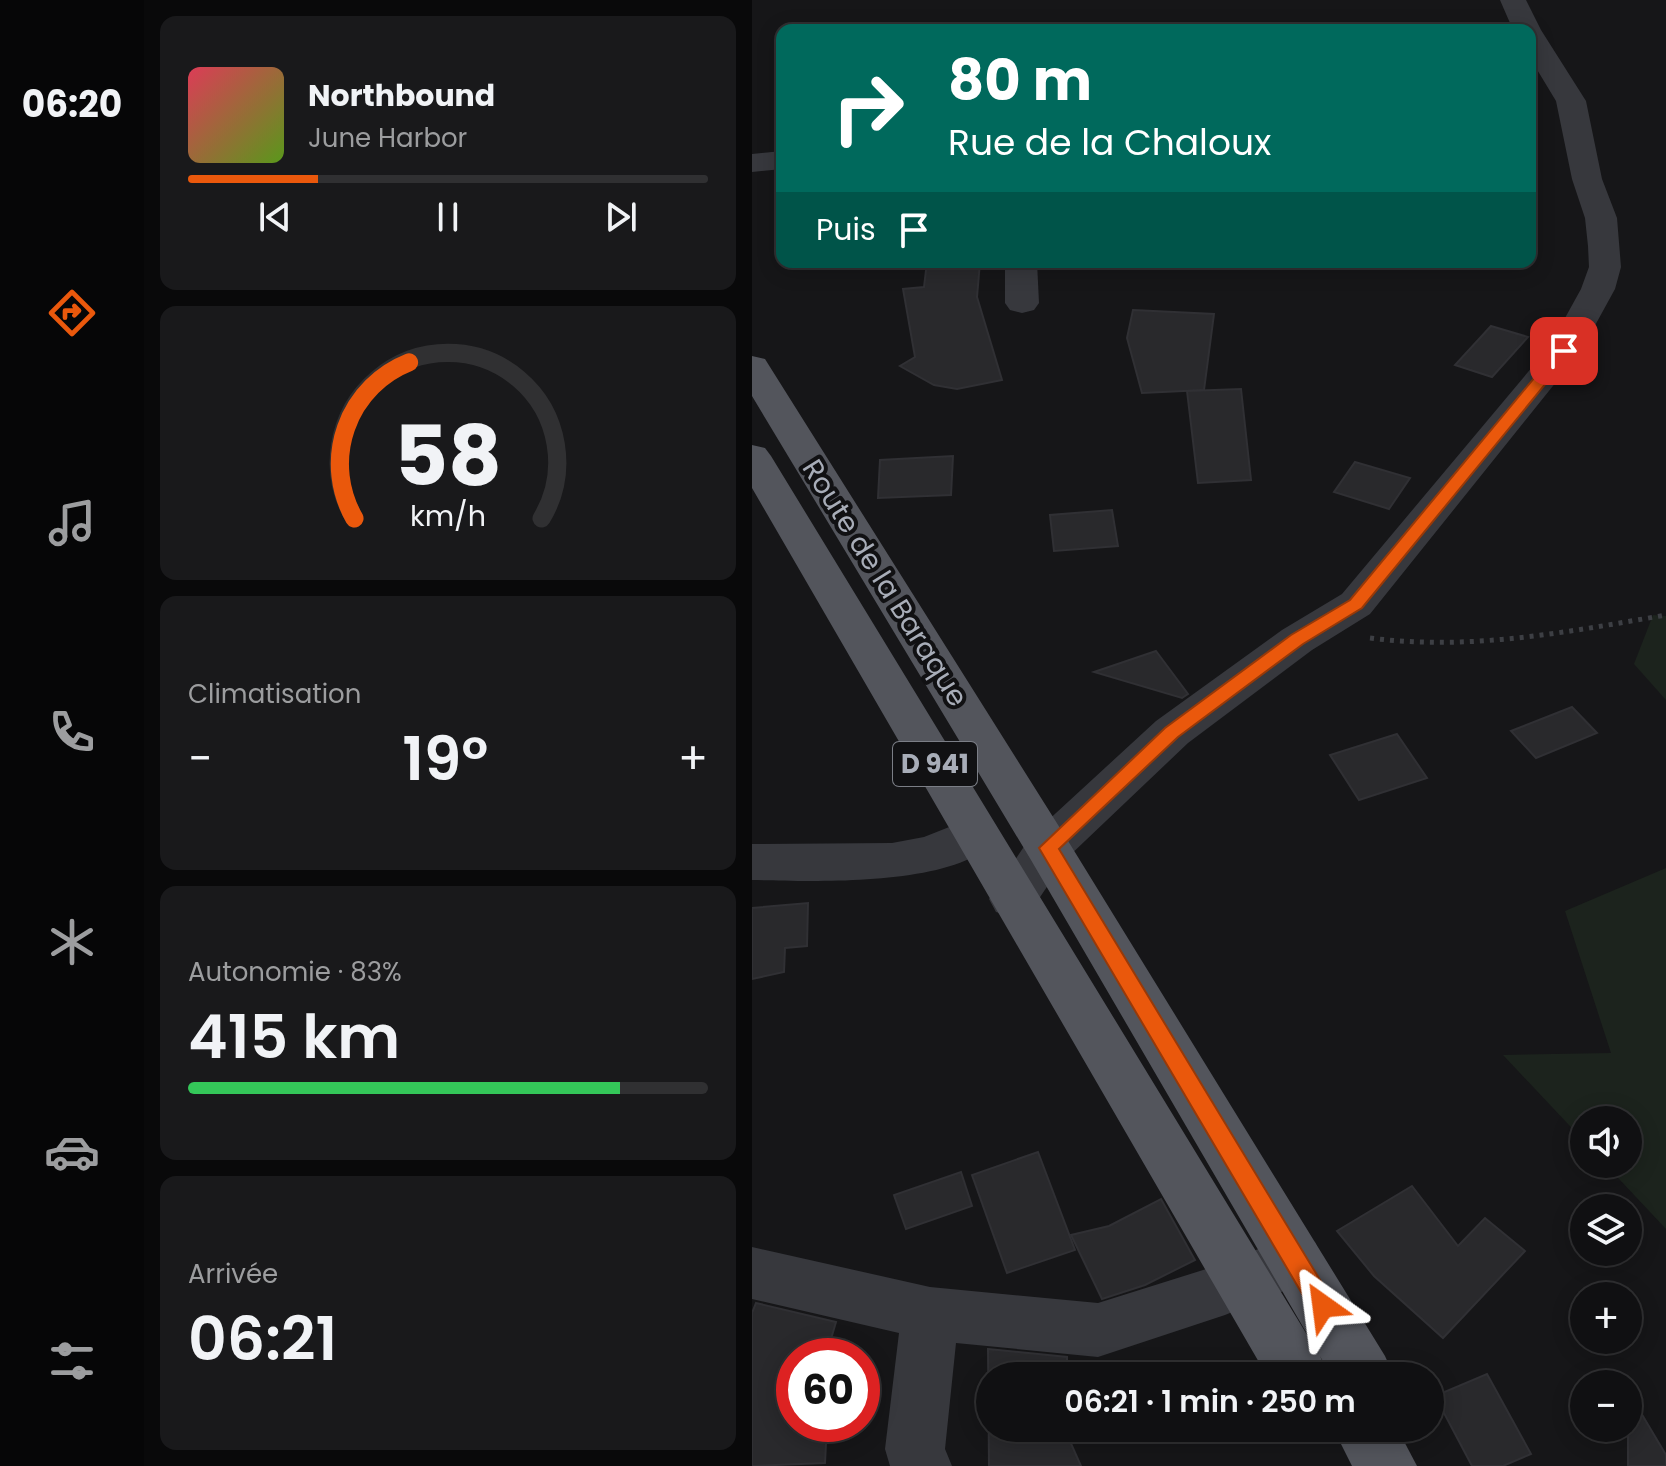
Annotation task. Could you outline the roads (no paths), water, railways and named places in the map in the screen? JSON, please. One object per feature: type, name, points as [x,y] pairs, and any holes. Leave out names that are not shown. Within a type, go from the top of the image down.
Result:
[{"type":"main road","name":"Route de la Baraque","points":[[752,367],[1048,848],[1268,1271],[1351,1362]]},
{"type":"main road","name":"Route de la Baraque","points":[[752,456],[1116,1073],[1176,1117],[1323,1362]]},
{"type":"main road","name":"D 941","points":[[1268,1271],[1295,1362]]},
{"type":"main road","points":[[1338,1442],[1352,1466]]},
{"type":"main road","points":[[1371,1442],[1386,1466]]},
{"type":"main road","points":[[1403,1442],[1418,1466]]},
{"type":"street","points":[[1513,0],[1524,24]]},
{"type":"street","points":[[1013,899],[1048,848],[1172,732],[1297,640],[1356,604],[1564,351],[1598,289],[1605,267],[1601,218],[1587,179],[1571,101],[1536,45]]},
{"type":"street","points":[[752,163],[776,161]]},
{"type":"street","points":[[1021,268],[1022,303]]},
{"type":"street","points":[[752,862],[905,858],[930,853],[977,833]]},
{"type":"street","points":[[752,1273],[930,1314],[1098,1330],[1268,1271]]},
{"type":"street","points":[[921,1466],[915,1449],[930,1314]]}]
